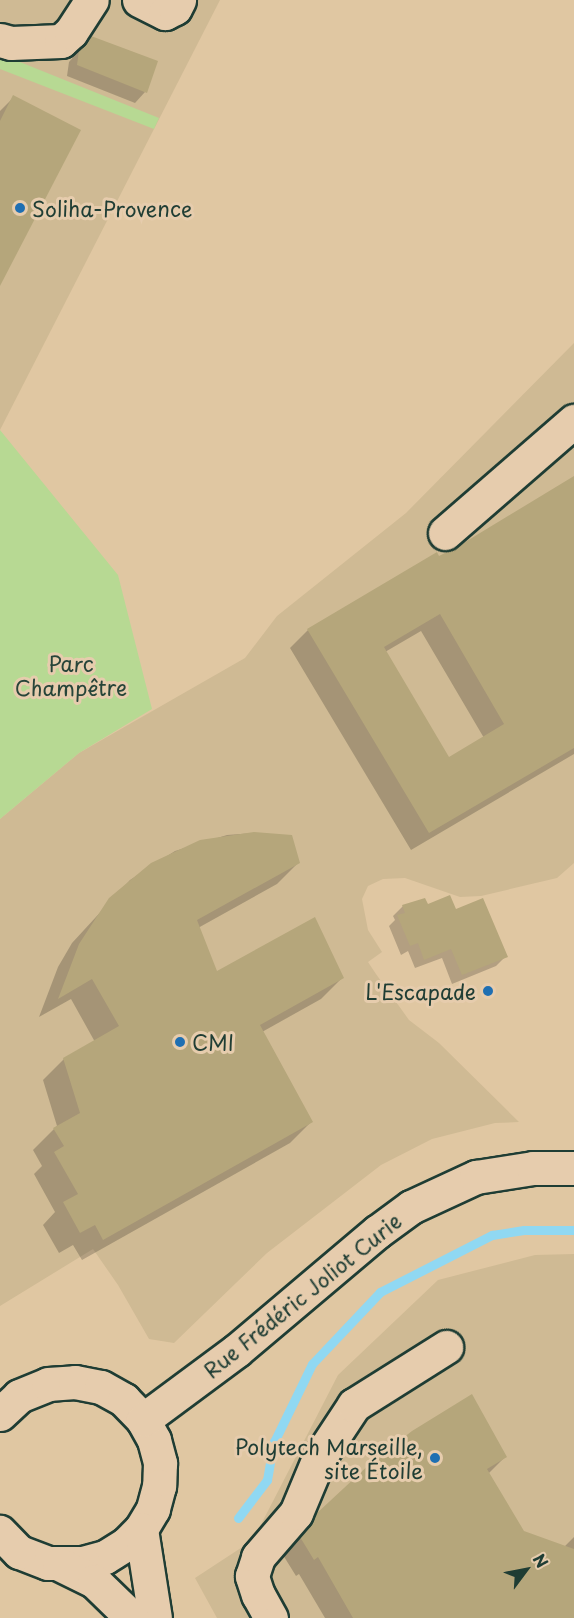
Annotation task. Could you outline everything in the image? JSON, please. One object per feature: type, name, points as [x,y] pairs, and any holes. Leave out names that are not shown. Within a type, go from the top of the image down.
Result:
[{"type":"street","points":[[0,40],[11,43],[61,41],[71,32],[92,0]]},
{"type":"street","points":[[139,0],[165,13],[176,8],[179,0]]},
{"type":"street","points":[[445,533],[574,421]]},
{"type":"street","name":"Rue Frédéric Joliot Curie","points":[[143,1419],[236,1351],[377,1232],[411,1208],[476,1177],[533,1168],[574,1168]]},
{"type":"street","points":[[271,1618],[258,1595],[252,1576],[255,1566],[258,1557],[296,1513],[319,1458],[354,1405],[446,1347]]},
{"type":"street","points":[[0,1414],[19,1396],[48,1384],[75,1382],[101,1387],[124,1400],[143,1419],[154,1440],[160,1463],[159,1486],[153,1509],[141,1529],[126,1544],[105,1557],[83,1563],[59,1564],[37,1560],[6,1545]]},
{"type":"street","points":[[141,1529],[155,1618]]},
{"type":"street","points":[[59,1564],[94,1581],[132,1618]]},
{"type":"shaded area","points":[[0,0],[220,0],[0,430]]},
{"type":"shaded area","points":[[574,343],[574,863],[557,878],[481,896],[460,897],[405,878],[383,879],[368,886],[362,899],[368,930],[382,952],[368,962],[376,974],[409,1020],[439,1043],[519,1122],[495,1123],[432,1139],[381,1165],[267,1253],[174,1343],[149,1339],[118,1285],[93,1249],[0,1306],[0,819],[79,753],[245,658],[277,616],[406,513]]},
{"type":"shaded area","name":"Polytech Marseille, site Étoile","points":[[574,1254],[574,1618],[217,1618],[195,1578],[253,1540],[338,1375],[438,1280],[535,1255]]},
{"type":"green space","points":[[0,54],[159,118],[154,129],[0,69]]},
{"type":"green space","name":"Parc Champêtre","points":[[0,430],[118,575],[152,709],[79,753],[0,819]]},
{"type":"building","points":[[91,36],[158,61],[147,93],[77,65],[79,50]]},
{"type":"building","name":"Soliha-Provence","points":[[13,95],[81,130],[0,286],[0,121]]},
{"type":"building","points":[[574,476],[574,748],[429,833],[307,629],[437,552],[439,556]],"holes":[[[440,614],[504,724],[449,757],[384,647]]]},
{"type":"building","name":"CMI","points":[[254,832],[292,835],[300,863],[197,920],[217,971],[315,917],[344,978],[260,1025],[313,1122],[103,1240],[95,1225],[80,1233],[63,1202],[78,1194],[54,1152],[64,1146],[53,1128],[80,1113],[63,1058],[119,1026],[92,979],[58,999],[79,944],[109,898],[151,863],[200,840]]},
{"type":"building","points":[[450,895],[456,909],[483,898],[508,957],[462,975],[451,949],[424,960],[418,943],[410,946],[397,915],[405,913],[402,905],[425,898],[428,904]]},
{"type":"building","points":[[472,1394],[507,1457],[487,1469],[524,1531],[574,1549],[574,1618],[353,1618],[318,1557],[314,1560],[300,1537],[316,1514],[372,1462],[412,1431]]},
{"type":"waterway","points":[[238,1518],[267,1480],[274,1442],[312,1364],[380,1292],[492,1235],[524,1230],[574,1230]]},
{"type":"place","name":"Soliha-Provence","points":[[20,208]]},
{"type":"place","name":"L'Escapade","points":[[488,991]]},
{"type":"place","name":"CMI","points":[[180,1042]]},
{"type":"place","name":"Polytech Marseille, site Étoile","points":[[435,1458]]}]
